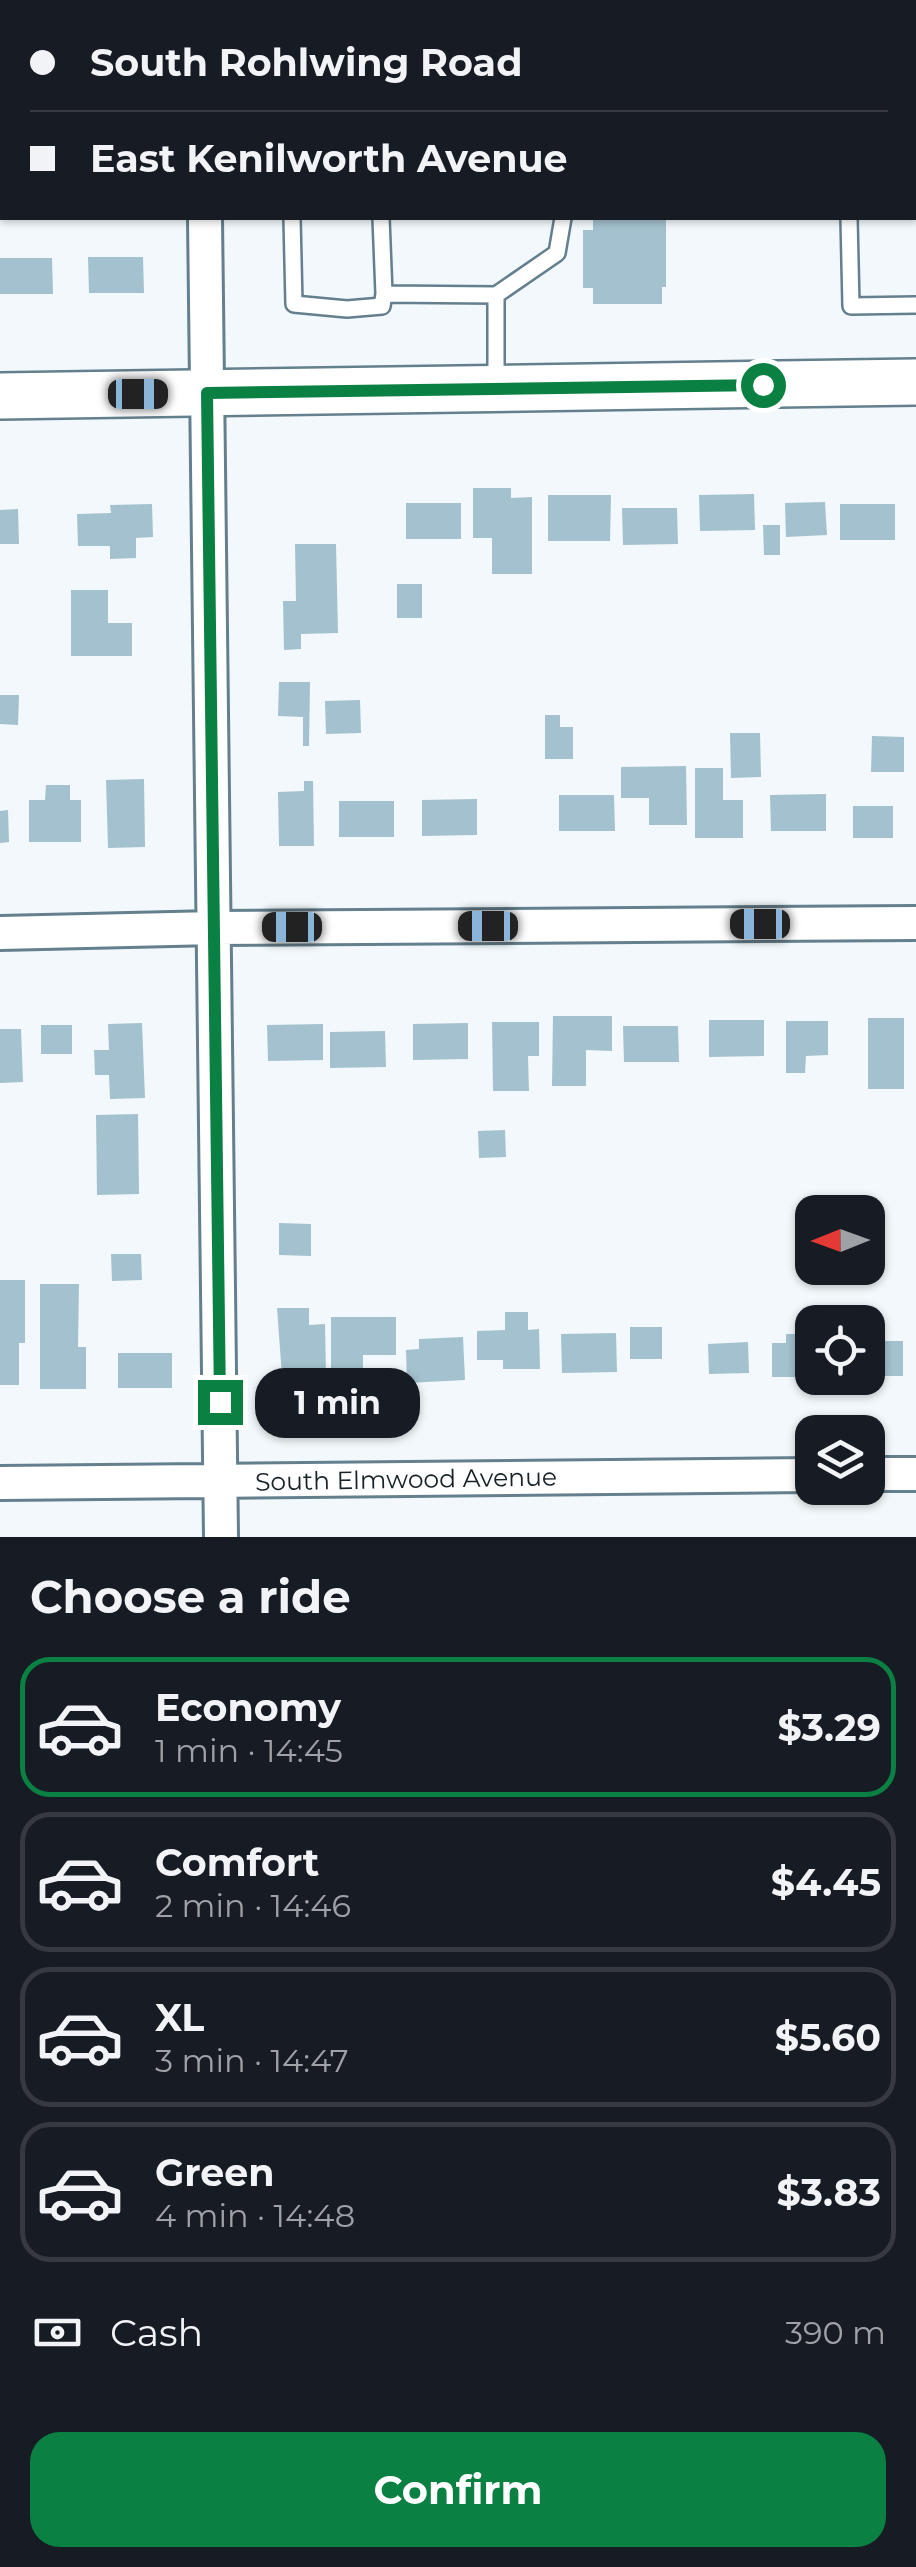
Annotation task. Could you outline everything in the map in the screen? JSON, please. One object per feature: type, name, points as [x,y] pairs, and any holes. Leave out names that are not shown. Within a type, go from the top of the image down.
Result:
[{"type":"street","points":[[205,220],[221,1537]]},
{"type":"street","points":[[0,396],[916,382]]},
{"type":"street","points":[[0,933],[916,923]]},
{"type":"street","points":[[885,1474],[916,1474]]},
{"type":"street","name":"South Elmwood Avenue","points":[[0,1483],[795,1475]]},
{"type":"lane","points":[[292,220],[294,304],[347,309],[382,306],[381,220]]},
{"type":"lane","points":[[384,294],[496,295],[556,253],[563,220]]},
{"type":"lane","points":[[848,220],[851,306],[916,305]]},
{"type":"lane","points":[[496,295],[496,389]]},
{"type":"building","points":[[593,220],[666,220],[666,287],[662,287],[662,304],[593,304],[593,288],[583,288],[583,230],[593,230]]},
{"type":"building","points":[[88,257],[143,257],[144,293],[89,293]]},
{"type":"building","points":[[0,258],[52,258],[53,294],[0,294]]},
{"type":"building","points":[[473,488],[511,488],[511,498],[532,497],[532,574],[492,574],[492,538],[473,538]]},
{"type":"building","points":[[754,494],[755,530],[700,531],[699,495]]},
{"type":"building","points":[[548,495],[611,495],[610,541],[548,541]]},
{"type":"building","points":[[825,502],[827,535],[786,537],[785,503]]},
{"type":"building","points":[[406,503],[461,503],[461,539],[406,539]]},
{"type":"building","points":[[152,504],[153,537],[136,538],[136,558],[110,559],[110,546],[78,546],[77,514],[111,513],[110,505]]},
{"type":"building","points":[[840,504],[895,504],[895,540],[840,540]]},
{"type":"building","points":[[622,508],[677,508],[678,544],[623,545]]},
{"type":"building","points":[[18,509],[19,544],[0,544],[0,510]]},
{"type":"building","points":[[763,525],[780,525],[780,555],[764,555]]},
{"type":"building","points":[[295,544],[336,544],[338,633],[301,634],[301,649],[284,650],[283,601],[296,601]]},
{"type":"building","points":[[397,584],[422,584],[422,618],[397,618]]},
{"type":"building","points":[[71,590],[108,590],[108,623],[132,623],[132,656],[71,656]]},
{"type":"building","points":[[279,682],[310,682],[309,746],[303,746],[303,717],[278,716]]},
{"type":"building","points":[[0,695],[19,695],[18,725],[0,724]]},
{"type":"building","points":[[360,700],[361,733],[326,734],[325,701]]},
{"type":"building","points":[[545,715],[560,715],[560,727],[573,727],[573,759],[545,759]]},
{"type":"building","points":[[730,733],[760,733],[761,777],[731,778]]},
{"type":"building","points":[[872,736],[904,737],[904,772],[871,772]]},
{"type":"building","points":[[686,766],[687,825],[649,825],[649,798],[621,798],[621,767]]},
{"type":"building","points":[[695,768],[723,768],[723,800],[743,800],[743,838],[695,838]]},
{"type":"building","points":[[144,779],[145,847],[108,848],[106,780]]},
{"type":"building","points":[[304,781],[313,781],[314,846],[279,846],[278,792],[304,791]]},
{"type":"building","points":[[46,785],[70,785],[70,800],[81,800],[81,842],[29,842],[29,800],[45,800]]},
{"type":"building","points":[[826,794],[826,831],[771,831],[770,795]]},
{"type":"building","points":[[559,795],[614,795],[615,831],[559,831]]},
{"type":"building","points":[[477,799],[477,835],[422,836],[422,800]]},
{"type":"building","points":[[339,801],[394,801],[394,837],[339,837]]},
{"type":"building","points":[[853,806],[893,806],[893,838],[853,838]]},
{"type":"building","points":[[8,810],[9,842],[0,843],[0,811]]},
{"type":"building","points":[[553,1016],[612,1016],[612,1051],[586,1050],[586,1086],[552,1086]]},
{"type":"building","points":[[868,1018],[904,1018],[904,1089],[868,1089]]},
{"type":"building","points":[[709,1020],[764,1020],[764,1056],[709,1057]]},
{"type":"building","points":[[786,1021],[828,1021],[828,1055],[806,1056],[805,1073],[786,1073]]},
{"type":"building","points":[[492,1022],[539,1022],[539,1056],[528,1056],[529,1091],[493,1091]]},
{"type":"building","points":[[142,1023],[145,1098],[110,1099],[109,1075],[95,1075],[94,1050],[109,1050],[108,1024]]},
{"type":"building","points":[[468,1023],[468,1059],[413,1060],[413,1024]]},
{"type":"building","points":[[323,1024],[323,1060],[268,1061],[267,1025]]},
{"type":"building","points":[[41,1025],[72,1025],[72,1054],[41,1054]]},
{"type":"building","points":[[623,1026],[678,1026],[679,1062],[624,1062]]},
{"type":"building","points":[[0,1029],[21,1029],[23,1082],[0,1083]]},
{"type":"building","points":[[385,1031],[386,1067],[330,1068],[330,1032]]},
{"type":"building","points":[[138,1114],[139,1194],[97,1195],[96,1115]]},
{"type":"building","points":[[505,1130],[506,1157],[479,1158],[478,1131]]},
{"type":"building","points":[[279,1223],[311,1224],[311,1256],[279,1255]]},
{"type":"building","points":[[111,1254],[141,1254],[142,1280],[112,1281]]},
{"type":"building","points":[[0,1280],[25,1280],[25,1343],[19,1343],[19,1385],[0,1385]]},
{"type":"building","points":[[40,1284],[79,1284],[78,1347],[86,1347],[86,1389],[40,1389]]},
{"type":"building","points":[[277,1308],[309,1308],[309,1325],[325,1324],[326,1375],[282,1376]]},
{"type":"building","points":[[505,1312],[528,1312],[528,1330],[539,1329],[540,1369],[503,1369],[503,1360],[477,1360],[477,1331],[505,1330]]},
{"type":"building","points":[[331,1317],[396,1317],[396,1355],[363,1355],[363,1381],[331,1381]]},
{"type":"building","points":[[630,1327],[662,1327],[662,1359],[630,1359]]},
{"type":"building","points":[[616,1333],[617,1372],[562,1373],[561,1334]]},
{"type":"building","points":[[786,1334],[795,1334],[795,1377],[772,1377],[772,1343],[786,1343]]},
{"type":"building","points":[[463,1337],[465,1380],[407,1383],[406,1350],[419,1349],[419,1339]]},
{"type":"building","points":[[885,1341],[903,1341],[903,1376],[885,1376]]},
{"type":"building","points":[[748,1342],[749,1373],[709,1374],[708,1344]]},
{"type":"building","points":[[118,1353],[172,1353],[172,1388],[118,1388]]},
{"type":"route","points":[[220,1402],[207,393],[763,385]]}]
